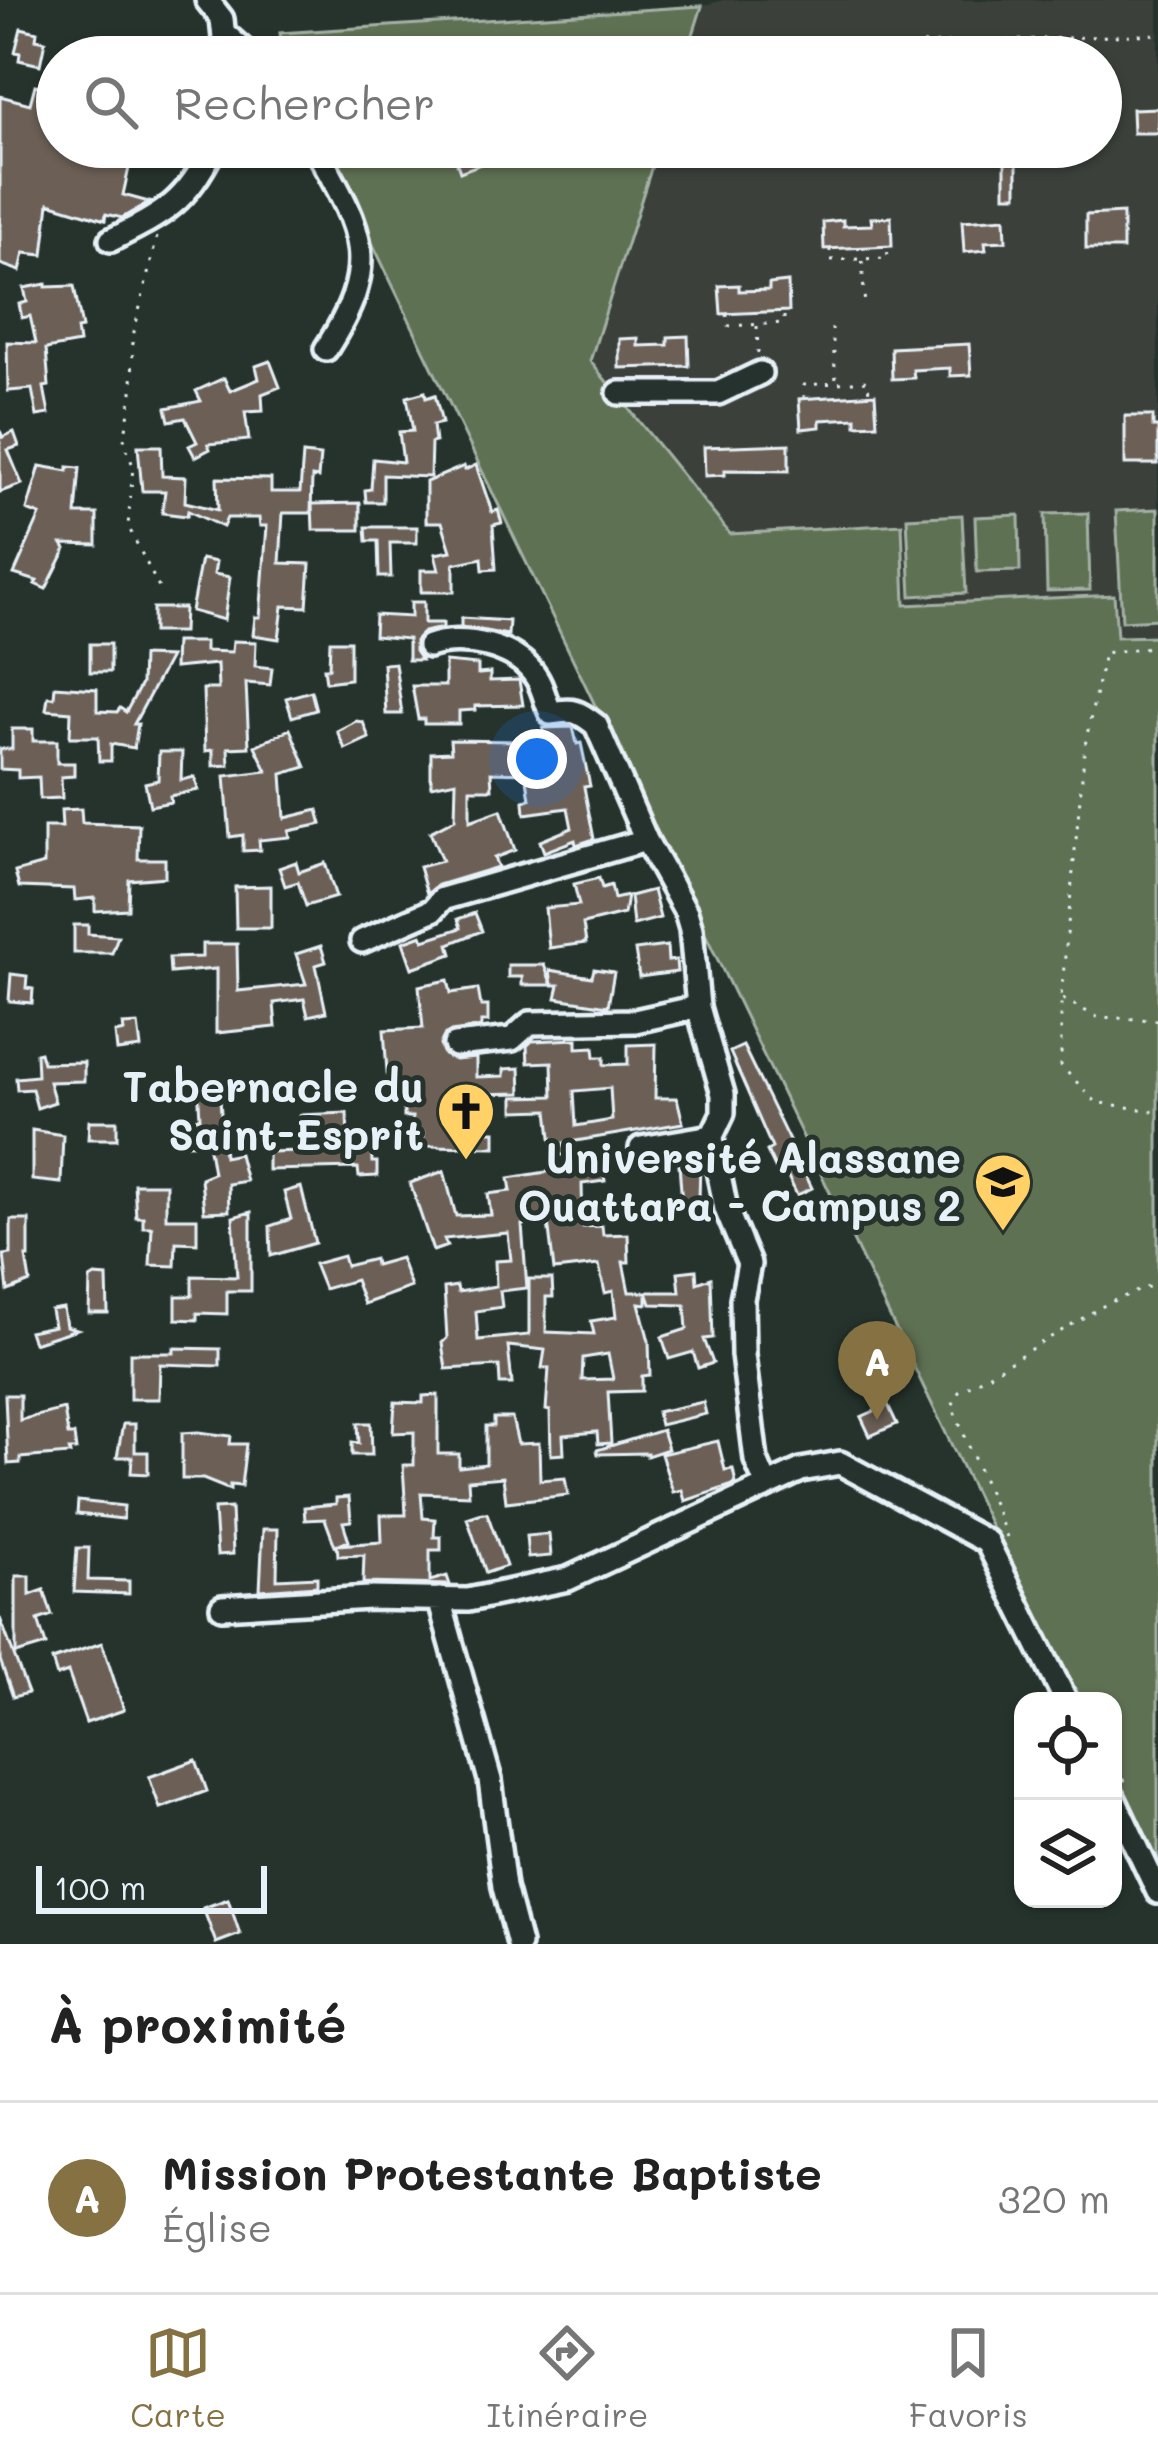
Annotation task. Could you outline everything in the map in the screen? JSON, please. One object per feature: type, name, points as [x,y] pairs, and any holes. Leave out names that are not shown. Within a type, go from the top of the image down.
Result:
[{"type":"street","points":[[207,0],[221,19],[224,36]]},
{"type":"street","points":[[111,240],[161,215],[193,188],[203,168]]},
{"type":"street","points":[[325,168],[363,259],[350,312],[326,349]]},
{"type":"street","points":[[620,393],[718,393],[760,374]]},
{"type":"street","points":[[429,646],[466,639],[492,648],[534,671],[551,713],[584,712],[596,725],[646,841],[686,913],[695,951],[698,1007],[723,1094],[723,1113],[712,1136],[726,1209],[749,1264],[742,1299],[743,1355],[754,1444],[767,1486]]},
{"type":"street","points":[[362,940],[433,910],[442,899],[646,841]]},
{"type":"street","points":[[455,1045],[512,1039],[530,1023],[635,1021],[698,1007]]},
{"type":"street","points":[[641,1148],[712,1136]]},
{"type":"street","points":[[221,1607],[327,1600],[468,1600],[568,1579],[800,1470],[839,1463],[987,1542],[1062,1692]]},
{"type":"street","points":[[439,1599],[490,1780],[503,1887],[519,1944]]},
{"type":"street","points":[[1114,1800],[1158,1892]]},
{"type":"path","points":[[1111,36],[1158,34]]},
{"type":"path","points":[[159,588],[128,526],[134,466],[124,441],[132,393],[133,336],[161,215]]},
{"type":"path","points":[[830,249],[830,260],[862,259],[888,257],[887,246]]},
{"type":"path","points":[[862,259],[865,308]]},
{"type":"path","points":[[727,314],[728,326],[784,322],[784,311]]},
{"type":"path","points":[[757,324],[760,374]]},
{"type":"path","points":[[832,328],[836,383]]},
{"type":"path","points":[[804,398],[804,386],[868,381],[869,394]]},
{"type":"path","points":[[1158,646],[1104,653],[1085,745],[1061,998],[1061,1066],[1096,1102],[1158,1112]]},
{"type":"path","points":[[1061,998],[1097,1018],[1158,1020]]},
{"type":"path","points":[[1005,1534],[952,1406],[959,1392],[1108,1304],[1158,1283]]},
{"type":"shaded area","name":"Université Alassane Ouattara - Campus 2","points":[[724,0],[1158,0],[1158,1873],[1122,1799],[1122,1692],[1108,1692],[337,168],[1122,168],[1122,36],[280,33],[702,6]]},
{"type":"green space","points":[[702,6],[693,36],[280,33]]},
{"type":"green space","name":"Université Alassane Ouattara - Campus 2","points":[[336,168],[651,168],[590,361],[730,534],[902,524],[905,605],[1114,595],[1117,637],[1158,636],[1158,1873],[1122,1799],[1122,1692],[1071,1692]]},
{"type":"green space","points":[[1158,509],[1158,619],[1122,621],[1116,511]]},
{"type":"green space","points":[[1088,513],[1090,590],[1047,591],[1045,514]]},
{"type":"green space","points":[[962,515],[966,593],[911,596],[907,518]]},
{"type":"green space","points":[[1019,515],[1020,571],[977,572],[975,517]]},
{"type":"building","points":[[21,28],[37,32],[36,64],[19,60],[20,53],[15,52]]},
{"type":"building","points":[[36,85],[36,168],[129,168],[123,195],[149,202],[122,218],[106,214],[105,220],[49,203],[43,255],[24,253],[20,271],[0,264],[0,96],[30,104]]},
{"type":"building","points":[[1158,108],[1158,133],[1133,133],[1132,109]]},
{"type":"building","points":[[1005,168],[1017,168],[1017,195],[1005,195]]},
{"type":"building","points":[[1123,213],[1123,249],[1086,249],[1086,215]]},
{"type":"building","points":[[891,217],[892,246],[824,249],[823,222],[872,225],[871,218]]},
{"type":"building","points":[[1005,218],[1006,241],[985,242],[986,250],[964,252],[962,221]]},
{"type":"building","points":[[788,282],[789,311],[721,314],[719,286],[769,290],[769,284]]},
{"type":"building","points":[[74,286],[82,328],[77,329],[79,343],[46,349],[49,386],[44,387],[49,414],[37,416],[32,389],[8,391],[7,342],[36,343],[30,316],[22,318],[19,304],[27,302],[24,288]]},
{"type":"building","points":[[688,336],[689,366],[619,368],[619,339],[638,338],[638,346],[668,345],[668,337]]},
{"type":"building","points":[[969,344],[971,375],[950,376],[950,368],[913,370],[914,378],[892,379],[891,348]]},
{"type":"building","points":[[270,361],[280,387],[262,394],[263,411],[245,412],[249,440],[208,444],[210,449],[195,457],[189,446],[197,442],[185,418],[169,421],[166,408],[201,401],[196,391],[224,378],[230,391],[259,379],[256,366]]},
{"type":"building","points":[[425,392],[426,398],[435,395],[442,423],[433,425],[430,477],[383,475],[383,502],[366,502],[373,459],[403,462],[399,432],[413,431],[407,397]]},
{"type":"building","points":[[875,394],[877,424],[856,425],[856,418],[820,420],[820,427],[801,429],[799,399]]},
{"type":"building","points":[[1125,416],[1153,416],[1153,427],[1158,427],[1158,464],[1125,464]]},
{"type":"building","points":[[0,431],[3,437],[14,432],[19,446],[8,450],[22,484],[0,492]]},
{"type":"building","points":[[789,444],[789,471],[725,470],[725,475],[705,476],[704,447]]},
{"type":"building","points":[[138,446],[161,446],[162,476],[186,477],[185,502],[218,510],[217,478],[271,479],[271,492],[300,492],[303,454],[320,456],[318,478],[312,477],[311,513],[283,513],[280,563],[310,564],[307,607],[283,606],[279,639],[253,635],[255,617],[260,617],[267,526],[260,526],[259,518],[227,518],[223,527],[188,511],[187,516],[162,513],[165,491],[142,491]]},
{"type":"building","points":[[476,465],[492,512],[498,510],[502,523],[493,525],[496,569],[483,570],[482,558],[454,564],[454,592],[421,592],[421,570],[439,570],[435,554],[451,551],[442,522],[426,522],[426,482]]},
{"type":"building","points":[[40,466],[80,468],[76,514],[97,514],[97,545],[62,544],[66,549],[46,589],[14,574],[40,515],[27,510]]},
{"type":"building","points":[[360,503],[360,530],[313,530],[312,504]]},
{"type":"building","points":[[366,527],[417,527],[417,543],[390,543],[391,577],[379,577],[378,541],[367,541]]},
{"type":"building","points":[[201,559],[216,562],[214,574],[230,577],[224,620],[191,611]]},
{"type":"building","points":[[411,602],[424,602],[424,623],[443,623],[443,628],[424,632],[415,641],[421,660],[408,660],[408,639],[374,636],[375,615],[411,617]]},
{"type":"building","points":[[153,608],[184,608],[183,632],[153,632]]},
{"type":"building","points":[[461,618],[509,621],[508,635],[461,627]]},
{"type":"building","points":[[233,641],[256,642],[255,666],[272,668],[270,685],[246,683],[249,747],[228,748],[229,765],[213,766],[213,750],[205,751],[203,689],[218,689],[217,664],[174,668],[175,642],[205,642],[205,651],[232,652]]},
{"type":"building","points":[[330,641],[350,641],[350,679],[326,682]]},
{"type":"building","points":[[90,644],[110,644],[110,672],[90,672]]},
{"type":"building","points":[[142,656],[170,657],[134,724],[138,724],[134,748],[111,744],[111,761],[99,761],[98,737],[70,737],[71,712],[46,710],[48,697],[54,697],[55,686],[97,689],[97,711],[120,708],[126,712],[141,684]]},
{"type":"building","points":[[445,662],[478,665],[478,674],[490,673],[490,681],[519,680],[523,705],[475,706],[475,710],[459,711],[459,724],[424,724],[424,719],[418,719],[412,686],[445,686]]},
{"type":"building","points":[[395,663],[402,714],[386,714],[383,664]]},
{"type":"building","points":[[311,691],[316,710],[292,717],[286,698]]},
{"type":"building","points":[[363,722],[369,738],[345,749],[337,731]]},
{"type":"building","points":[[573,727],[590,786],[584,787],[594,839],[576,845],[575,840],[544,852],[540,841],[572,828],[568,808],[525,814],[524,801],[530,799],[526,773],[491,772],[492,789],[470,789],[470,821],[501,810],[515,850],[494,858],[498,867],[438,885],[427,894],[419,867],[442,861],[430,832],[455,819],[456,781],[431,786],[431,753],[451,752],[450,740],[518,741],[518,752],[544,749],[543,728]]},
{"type":"building","points":[[12,729],[33,729],[33,741],[57,741],[57,763],[74,763],[74,776],[61,777],[62,798],[40,799],[39,777],[18,778],[18,770],[0,769],[0,749],[12,749]]},
{"type":"building","points":[[290,729],[306,767],[282,774],[285,818],[318,810],[322,824],[289,831],[290,837],[259,840],[260,850],[243,851],[243,835],[230,837],[225,776],[267,771],[255,746]]},
{"type":"building","points":[[159,752],[182,752],[181,780],[195,777],[198,790],[150,806],[145,783],[158,780]]},
{"type":"building","points":[[81,809],[82,823],[139,825],[138,859],[165,859],[165,877],[129,880],[128,909],[95,911],[95,898],[75,900],[74,889],[19,887],[15,872],[44,864],[44,827],[62,827],[61,810]]},
{"type":"building","points":[[296,862],[299,872],[325,863],[336,897],[306,906],[298,882],[285,886],[279,868]]},
{"type":"building","points":[[599,878],[602,888],[611,885],[614,899],[627,896],[624,914],[583,924],[586,943],[549,948],[545,908],[579,905],[574,884]]},
{"type":"building","points":[[271,886],[271,928],[236,928],[235,887]]},
{"type":"building","points":[[653,890],[660,918],[633,925],[630,896]]},
{"type":"building","points":[[475,913],[482,931],[449,944],[452,954],[412,968],[403,942],[461,928],[458,919]]},
{"type":"building","points":[[74,925],[88,925],[88,934],[118,936],[112,953],[74,953]]},
{"type":"building","points":[[202,944],[237,944],[238,991],[306,984],[296,954],[321,946],[326,962],[316,965],[326,1012],[308,1016],[304,999],[274,1003],[276,1027],[216,1033],[216,969],[170,973],[169,958],[202,957]]},
{"type":"building","points":[[667,946],[668,961],[676,960],[677,972],[639,977],[635,950]]},
{"type":"building","points":[[508,965],[544,965],[552,985],[522,985],[522,977],[508,977]]},
{"type":"building","points":[[594,969],[614,972],[608,1006],[556,998],[559,985],[552,985],[550,970],[592,977]]},
{"type":"building","points":[[11,974],[27,976],[32,1003],[9,1001]]},
{"type":"building","points":[[448,980],[451,993],[478,989],[481,1006],[488,1006],[488,1022],[445,1034],[440,1045],[444,1055],[455,1060],[476,1058],[476,1077],[504,1076],[504,1069],[520,1068],[521,1093],[479,1094],[481,1125],[484,1131],[495,1131],[495,1147],[423,1146],[423,1132],[412,1133],[412,1117],[404,1117],[404,1100],[389,1100],[384,1030],[423,1028],[419,986]]},
{"type":"building","points":[[138,1024],[141,1048],[117,1051],[115,1033],[124,1031],[123,1025]]},
{"type":"building","points":[[577,1039],[577,1048],[594,1047],[595,1057],[604,1057],[604,1065],[628,1064],[628,1045],[656,1044],[655,1098],[677,1098],[683,1123],[564,1143],[566,1155],[553,1155],[548,1110],[514,1111],[514,1097],[553,1096],[552,1062],[528,1063],[527,1046],[532,1041]],"holes":[[[610,1088],[612,1120],[576,1126],[574,1091]]]},
{"type":"building","points":[[743,1046],[812,1188],[797,1195],[785,1171],[778,1174],[767,1151],[772,1148],[730,1052]]},
{"type":"building","points":[[40,1052],[43,1063],[84,1062],[84,1081],[49,1082],[55,1102],[37,1108],[32,1089],[17,1090],[16,1078],[37,1076],[36,1053]]},
{"type":"building","points":[[219,1084],[224,1157],[239,1154],[246,1181],[228,1184],[229,1211],[204,1212],[201,1178],[213,1173],[208,1143],[189,1144],[187,1117],[200,1118],[198,1085]]},
{"type":"building","points":[[347,1113],[348,1140],[371,1139],[377,1176],[359,1177],[358,1168],[268,1170],[268,1152],[301,1151],[300,1115]]},
{"type":"building","points":[[89,1121],[117,1121],[117,1139],[88,1139]]},
{"type":"building","points":[[32,1130],[63,1135],[61,1183],[32,1180]]},
{"type":"building","points":[[700,1162],[699,1201],[682,1203],[679,1164]]},
{"type":"building","points":[[602,1163],[605,1181],[582,1184],[583,1227],[602,1226],[603,1235],[628,1234],[629,1262],[623,1262],[629,1292],[647,1292],[647,1304],[639,1303],[649,1341],[650,1375],[642,1376],[642,1391],[608,1392],[611,1443],[598,1444],[597,1432],[563,1435],[564,1454],[551,1455],[550,1411],[546,1410],[549,1368],[542,1368],[545,1350],[508,1346],[512,1384],[500,1384],[499,1366],[446,1369],[444,1288],[457,1286],[458,1292],[496,1286],[495,1261],[511,1260],[508,1233],[444,1239],[447,1246],[433,1251],[410,1183],[444,1171],[456,1216],[491,1215],[488,1194],[511,1191],[509,1178]],"holes":[[[548,1222],[554,1270],[599,1265],[605,1293],[613,1291],[616,1317],[591,1321],[594,1334],[546,1332],[546,1297],[553,1297],[552,1279],[529,1279],[529,1335],[478,1340],[476,1311],[502,1307],[500,1291],[527,1288],[522,1225]],[[608,1354],[613,1379],[582,1380],[583,1358]]]},
{"type":"building","points":[[134,1184],[166,1184],[166,1218],[197,1218],[197,1243],[176,1242],[175,1266],[150,1265],[152,1227],[143,1227],[143,1217],[136,1217]]},
{"type":"building","points":[[301,1187],[315,1243],[271,1256],[270,1226],[291,1219],[284,1192]]},
{"type":"building","points":[[251,1212],[251,1291],[227,1291],[227,1314],[197,1313],[197,1320],[176,1319],[176,1296],[192,1296],[192,1276],[237,1277],[233,1217]]},
{"type":"building","points":[[11,1220],[29,1220],[30,1282],[8,1291],[4,1255],[11,1254]]},
{"type":"building","points":[[343,1256],[346,1266],[400,1258],[411,1287],[364,1304],[355,1280],[324,1289],[314,1264]]},
{"type":"building","points":[[696,1270],[697,1283],[711,1278],[713,1338],[704,1339],[713,1363],[698,1368],[693,1352],[669,1359],[662,1337],[687,1329],[685,1305],[651,1304],[647,1292],[680,1292],[678,1272]]},
{"type":"building","points":[[107,1277],[108,1313],[89,1313],[90,1279]]},
{"type":"building","points":[[63,1308],[66,1326],[77,1329],[33,1343],[29,1331],[54,1326],[51,1310]]},
{"type":"building","points":[[174,1348],[220,1349],[220,1366],[160,1364],[159,1399],[130,1399],[130,1353],[174,1353]]},
{"type":"building","points":[[5,1395],[20,1395],[20,1420],[64,1409],[76,1450],[8,1464]]},
{"type":"building","points":[[438,1395],[438,1454],[459,1454],[459,1467],[486,1464],[486,1426],[494,1426],[494,1418],[512,1418],[518,1444],[539,1443],[540,1480],[565,1478],[568,1495],[506,1502],[503,1477],[468,1480],[469,1495],[421,1493],[423,1518],[435,1519],[434,1537],[441,1537],[441,1550],[430,1550],[430,1581],[447,1576],[450,1585],[363,1583],[364,1555],[338,1556],[337,1545],[382,1542],[381,1515],[406,1515],[403,1465],[414,1465],[414,1432],[393,1433],[395,1402],[423,1403],[423,1396]]},
{"type":"building","points":[[703,1402],[706,1414],[660,1425],[657,1412]]},
{"type":"building","points":[[888,1405],[897,1424],[870,1436],[861,1417]]},
{"type":"building","points":[[358,1423],[371,1423],[372,1455],[352,1455],[352,1442],[359,1443]]},
{"type":"building","points":[[123,1424],[135,1424],[135,1452],[148,1452],[148,1474],[131,1473],[132,1457],[117,1457]]},
{"type":"building","points":[[662,1430],[668,1449],[647,1456],[598,1454],[597,1450]]},
{"type":"building","points":[[182,1433],[231,1436],[230,1444],[246,1444],[241,1486],[230,1485],[230,1490],[203,1479],[182,1479]]},
{"type":"building","points":[[718,1441],[725,1470],[733,1469],[736,1484],[685,1501],[682,1490],[673,1492],[661,1454]]},
{"type":"building","points":[[349,1497],[351,1521],[343,1522],[349,1541],[335,1546],[325,1519],[305,1520],[304,1507],[336,1504],[336,1498]]},
{"type":"building","points":[[78,1501],[124,1506],[123,1519],[77,1514]]},
{"type":"building","points":[[231,1508],[233,1554],[217,1555],[214,1509]]},
{"type":"building","points":[[487,1513],[506,1566],[486,1573],[467,1518]]},
{"type":"building","points":[[263,1529],[278,1529],[277,1579],[317,1577],[317,1586],[260,1590]]},
{"type":"building","points":[[549,1534],[551,1556],[528,1558],[526,1536]]},
{"type":"building","points":[[77,1548],[89,1548],[88,1580],[129,1581],[129,1594],[74,1592]]},
{"type":"building","points":[[16,1576],[30,1576],[30,1595],[44,1590],[52,1615],[38,1620],[46,1645],[16,1654]]},
{"type":"building","points":[[0,1618],[28,1693],[13,1697],[0,1660]]},
{"type":"building","points":[[102,1643],[124,1710],[86,1723],[68,1672],[57,1676],[52,1660]]},
{"type":"building","points":[[196,1760],[207,1791],[160,1808],[149,1777]]},
{"type":"building","points":[[228,1899],[240,1934],[216,1943],[203,1908]]},
{"type":"place","name":"Tabernacle du Saint-Esprit","points":[[466,1162]]},
{"type":"place","name":"Université Alassane Ouattara - Campus 2","points":[[1003,1233]]},
{"type":"place","name":"Mission Protestante Baptiste","points":[[877,1420]]}]
